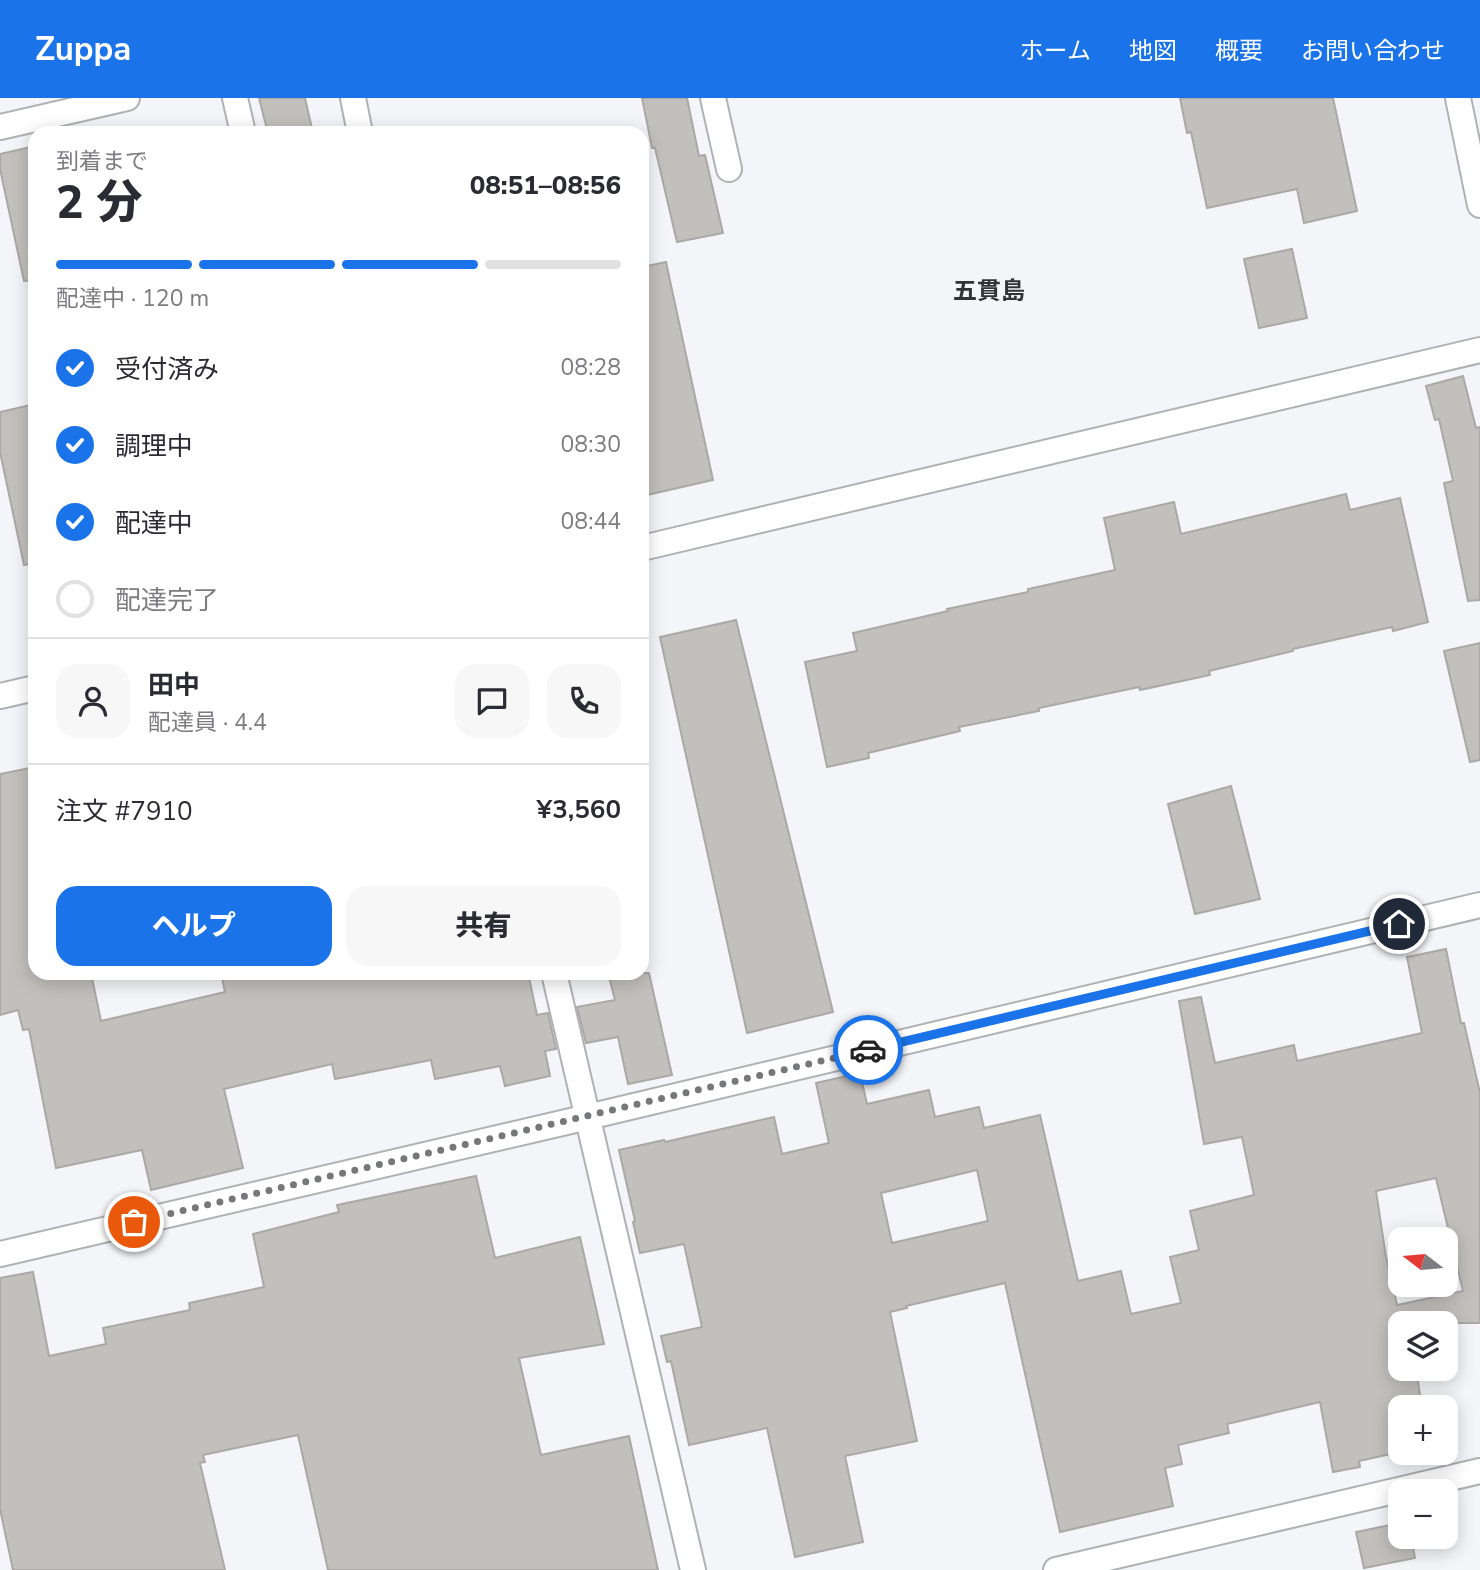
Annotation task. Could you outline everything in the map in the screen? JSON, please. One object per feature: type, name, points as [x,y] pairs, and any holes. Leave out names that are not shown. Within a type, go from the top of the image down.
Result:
[{"type":"street","points":[[0,127],[127,98]]},
{"type":"street","points":[[235,98],[241,126]]},
{"type":"street","points":[[353,98],[359,126]]},
{"type":"street","points":[[713,98],[729,169]]},
{"type":"street","points":[[1458,98],[1480,205]]},
{"type":"street","points":[[649,546],[1480,350]]},
{"type":"street","points":[[0,696],[28,690]]},
{"type":"street","points":[[0,1254],[1480,905]]},
{"type":"street","points":[[556,980],[693,1570]]},
{"type":"street","points":[[1056,1570],[1480,1471]]},
{"type":"building","points":[[259,98],[305,98],[311,126],[266,126]]},
{"type":"building","points":[[642,98],[687,98],[699,156],[705,155],[723,233],[677,242]]},
{"type":"building","points":[[1180,98],[1333,98],[1357,211],[1304,223],[1297,189],[1207,208],[1191,132],[1187,133]]},
{"type":"building","points":[[28,148],[28,281],[24,281],[0,169],[0,154]]},
{"type":"building","points":[[1292,249],[1307,318],[1259,328],[1244,259]]},
{"type":"building","points":[[666,262],[713,480],[649,495],[649,266]]},
{"type":"building","points":[[1463,376],[1476,428],[1480,427],[1480,600],[1468,601],[1444,483],[1453,481],[1439,419],[1435,420],[1426,386]]},
{"type":"building","points":[[28,406],[28,564],[24,565],[0,452],[0,412]]},
{"type":"building","points":[[1346,494],[1350,510],[1400,498],[1428,622],[1393,631],[1392,627],[1293,649],[1209,671],[1210,675],[1140,690],[1139,687],[959,727],[960,731],[868,753],[869,758],[827,767],[805,662],[857,651],[853,633],[1115,570],[1104,518],[1174,502],[1181,534]]},
{"type":"building","points":[[736,620],[833,1012],[747,1033],[660,637]]},
{"type":"building","points":[[1480,643],[1480,760],[1470,762],[1444,651]]},
{"type":"building","points":[[28,768],[28,980],[92,980],[101,1021],[225,992],[222,980],[530,980],[537,1015],[548,1013],[556,1049],[545,1051],[550,1076],[505,1086],[500,1066],[435,1079],[431,1060],[335,1079],[332,1064],[224,1089],[243,1168],[151,1190],[142,1150],[56,1168],[29,1029],[23,1030],[18,1010],[0,1015],[0,774]]},
{"type":"building","points":[[1231,786],[1260,899],[1195,914],[1168,804]]},
{"type":"building","points":[[1446,949],[1461,1023],[1464,1023],[1480,1093],[1480,1323],[1458,1323],[1458,1311],[1388,1311],[1388,1381],[1418,1381],[1420,1395],[1388,1395],[1388,1455],[1359,1461],[1360,1467],[1333,1472],[1320,1402],[1227,1424],[1229,1433],[1178,1445],[1182,1464],[1165,1468],[1173,1506],[1060,1532],[1005,1283],[890,1312],[917,1441],[845,1456],[863,1542],[795,1557],[767,1428],[689,1445],[671,1361],[667,1362],[661,1336],[702,1327],[684,1244],[640,1253],[619,1150],[774,1117],[782,1154],[829,1143],[816,1083],[860,1073],[867,1104],[929,1090],[935,1117],[979,1107],[984,1128],[1040,1115],[1078,1281],[1121,1271],[1131,1314],[1181,1303],[1170,1257],[1199,1250],[1190,1211],[1254,1195],[1242,1137],[1204,1144],[1179,1001],[1201,997],[1215,1063],[1294,1045],[1297,1061],[1422,1033],[1407,957]],"holes":[[[977,1170],[988,1221],[892,1243],[881,1193]]]},
{"type":"building","points":[[649,973],[672,1075],[628,1084],[618,1037],[586,1043],[577,1007],[615,1000],[610,980],[649,980]]},
{"type":"building","points":[[476,1176],[495,1258],[580,1237],[604,1344],[519,1358],[541,1455],[629,1436],[658,1570],[328,1570],[298,1435],[203,1455],[205,1462],[200,1463],[225,1570],[13,1570],[0,1509],[0,1278],[33,1272],[49,1356],[106,1344],[103,1328],[190,1310],[189,1303],[264,1287],[253,1234],[339,1212],[337,1205]]},
{"type":"building","points":[[1388,1525],[1388,1549],[1413,1549],[1415,1558],[1364,1568],[1356,1532]]},
{"type":"way so far","points":[[134,1222],[868,1050]]},
{"type":"district","name":"五貫島","points":[[989,291]]},
{"type":"route","points":[[868,1050],[1399,924]]}]
